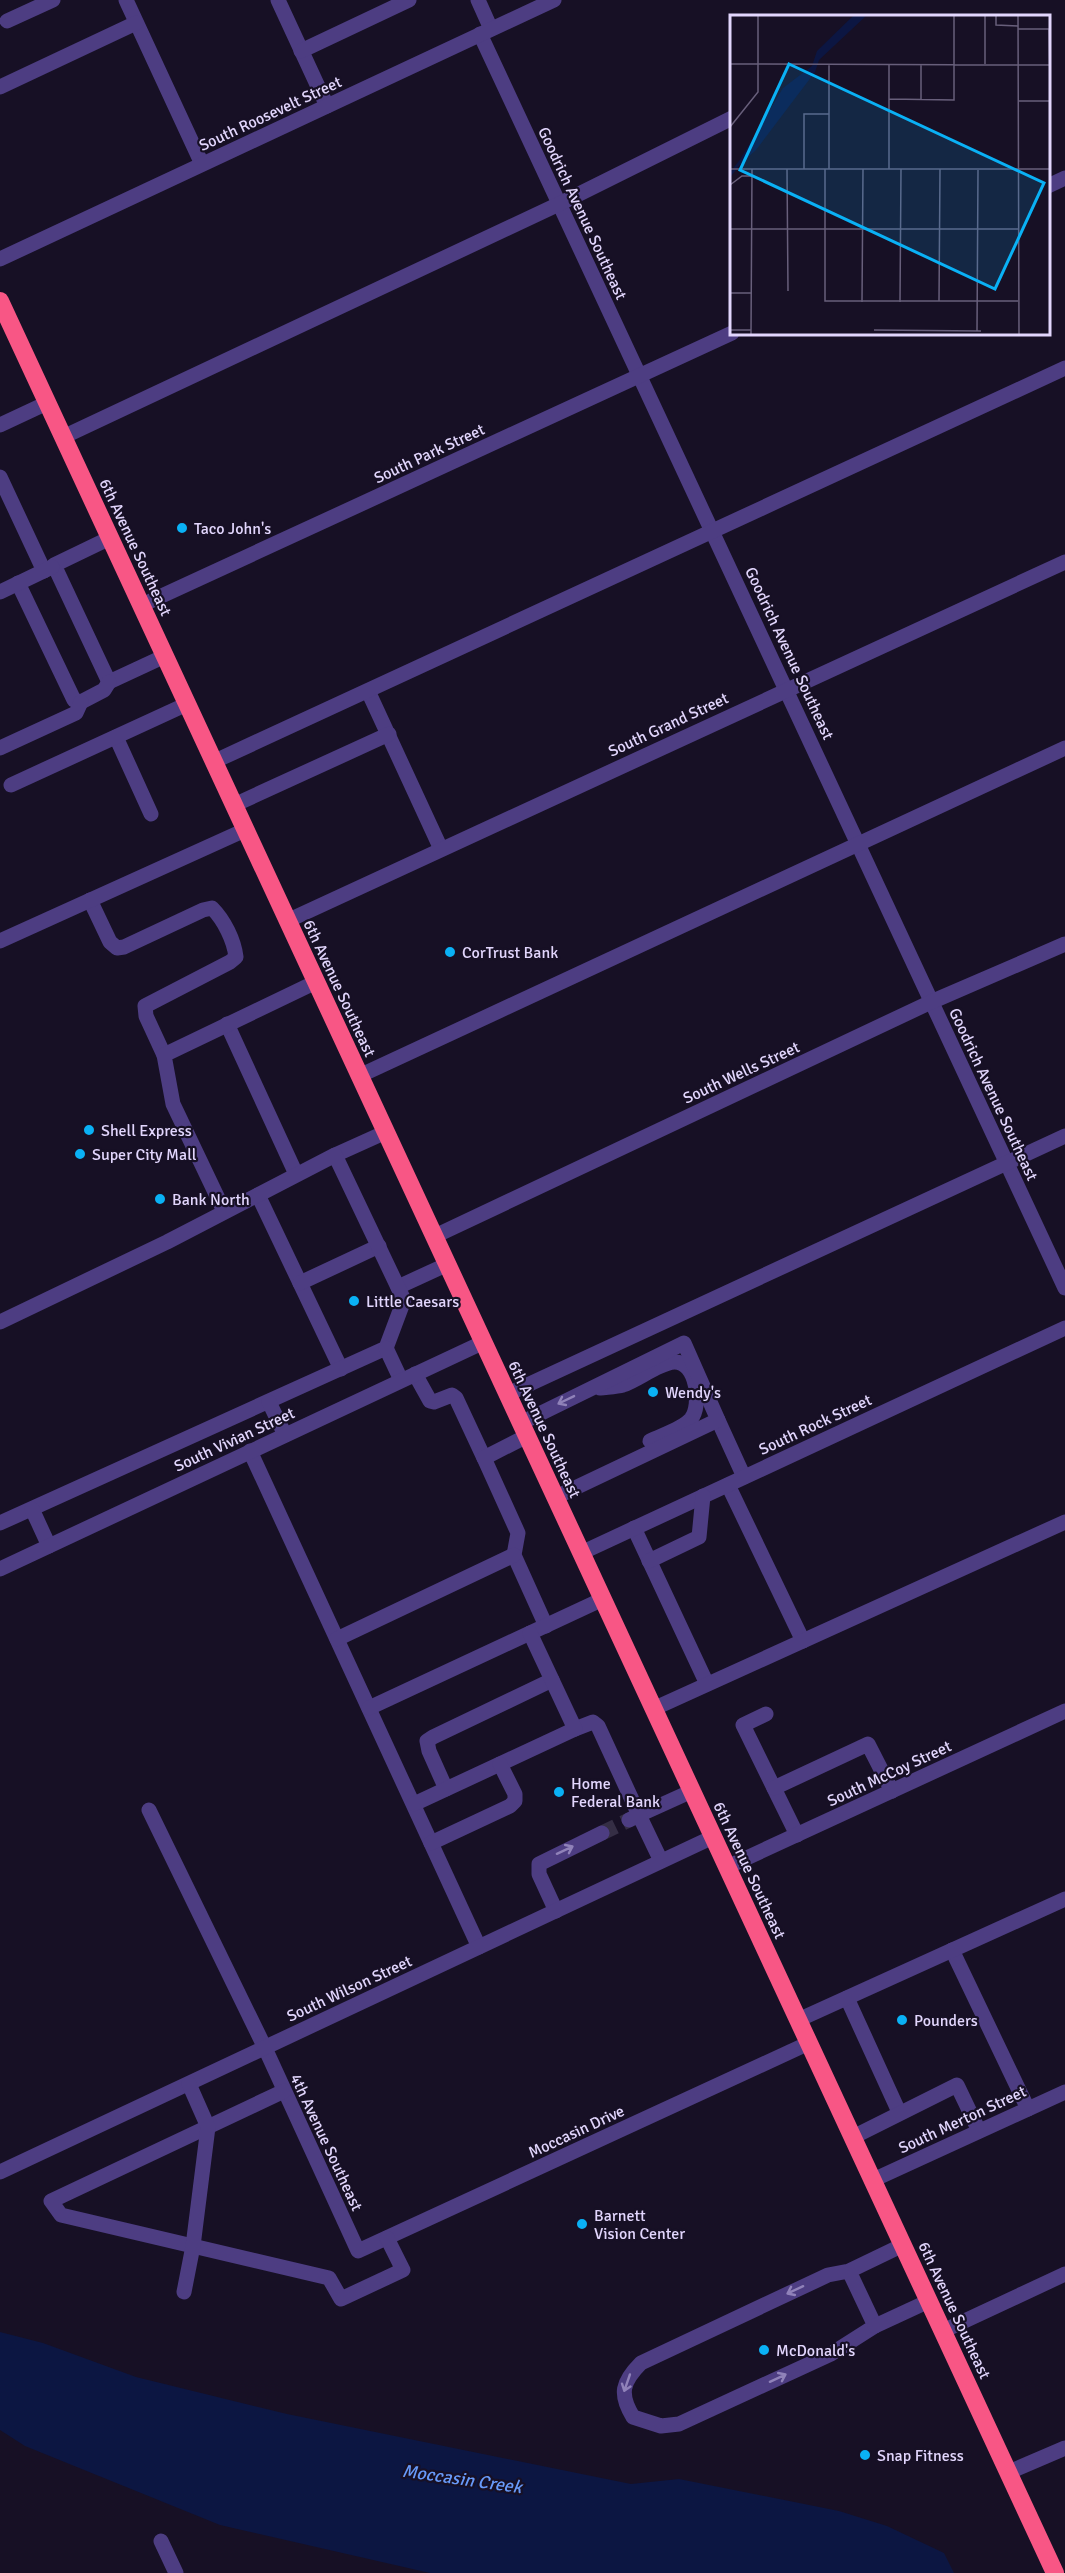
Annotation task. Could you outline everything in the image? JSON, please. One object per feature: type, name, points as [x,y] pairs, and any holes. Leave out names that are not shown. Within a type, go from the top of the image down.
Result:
[{"type":"highway","name":"6th Avenue Southeast","points":[[0,301],[1055,2573]]},
{"type":"street","points":[[7,21],[53,0]]},
{"type":"street","points":[[126,0],[202,165]]},
{"type":"street","points":[[278,0],[327,106]]},
{"type":"street","points":[[302,51],[408,0]]},
{"type":"street","name":"Goodrich Avenue Southeast","points":[[478,0],[486,32],[558,204],[713,530],[1065,1288]]},
{"type":"street","name":"South Roosevelt Street","points":[[0,259],[554,0]]},
{"type":"street","points":[[0,87],[136,23]]},
{"type":"street","points":[[63,437],[558,204],[730,119]]},
{"type":"street","points":[[1050,185],[1065,178]]},
{"type":"street","name":"South Park Street","points":[[142,605],[730,334]]},
{"type":"street","points":[[213,762],[1065,368]]},
{"type":"street","points":[[0,425],[47,403]]},
{"type":"street","points":[[0,477],[109,682]]},
{"type":"street","points":[[0,592],[110,538]]},
{"type":"street","name":"South Grand Street","points":[[287,921],[1065,562]]},
{"type":"street","points":[[18,583],[74,700],[81,702]]},
{"type":"street","points":[[0,748],[76,713],[81,702],[104,690],[109,682],[165,656]]},
{"type":"street","points":[[368,691],[441,849]]},
{"type":"street","points":[[11,785],[187,704]]},
{"type":"street","points":[[234,805],[389,735]]},
{"type":"street","points":[[116,737],[152,813]]},
{"type":"street","points":[[359,1076],[1065,748]]},
{"type":"street","points":[[0,941],[245,830]]},
{"type":"street","points":[[90,900],[110,942],[117,948],[212,908],[219,915],[235,948],[236,957],[230,962],[144,1006],[146,1016],[164,1055],[172,1104],[224,1211]]},
{"type":"street","name":"South Wells Street","points":[[435,1236],[931,1002],[1065,944]]},
{"type":"street","points":[[164,1055],[316,982]]},
{"type":"street","points":[[226,1024],[296,1174]]},
{"type":"street","points":[[0,1322],[167,1242],[296,1174],[386,1132]]},
{"type":"street","points":[[507,1394],[1065,1136]]},
{"type":"street","points":[[0,1523],[387,1348],[404,1300],[335,1155]]},
{"type":"street","points":[[258,1195],[341,1369]]},
{"type":"street","points":[[300,1283],[379,1246]]},
{"type":"street","points":[[399,1287],[448,1264]]},
{"type":"street","name":"South Rock Street","points":[[581,1552],[1065,1328]]},
{"type":"street","name":"South Vivian Street","points":[[0,1569],[484,1342]]},
{"type":"street","points":[[484,1458],[590,1389],[684,1343],[744,1477]]},
{"type":"street","points":[[387,1348],[408,1377],[430,1401],[434,1402],[452,1395],[456,1398],[519,1533],[514,1555],[546,1626]]},
{"type":"street","points":[[590,1389],[621,1386],[672,1362],[682,1364],[689,1370],[697,1398],[695,1412],[690,1421],[643,1444],[626,1463]]},
{"type":"street","points":[[269,1402],[285,1435]]},
{"type":"street","points":[[555,1497],[718,1420]]},
{"type":"street","points":[[250,1451],[479,1947]]},
{"type":"street","points":[[728,1485],[803,1641]]},
{"type":"street","points":[[649,1561],[699,1537],[703,1496]]},
{"type":"street","points":[[32,1509],[49,1546]]},
{"type":"street","points":[[653,1709],[1065,1522]]},
{"type":"street","points":[[634,1528],[707,1684]]},
{"type":"street","points":[[337,1639],[514,1555]]},
{"type":"street","points":[[369,1708],[603,1599]]},
{"type":"street","points":[[530,1633],[574,1729]]},
{"type":"street","points":[[446,1789],[429,1751],[427,1741],[552,1680]]},
{"type":"street","name":"South McCoy Street","points":[[727,1867],[1065,1712]]},
{"type":"street","points":[[766,1714],[743,1725],[797,1835]]},
{"type":"street","points":[[414,1804],[593,1722],[598,1726],[634,1818],[661,1862]]},
{"type":"street","points":[[774,1788],[868,1744],[892,1791]]},
{"type":"street","points":[[431,1843],[510,1806],[515,1801],[515,1794],[500,1764]]},
{"type":"street","points":[[634,1818],[692,1791]]},
{"type":"street","name":"4th Avenue Southeast","points":[[149,1810],[265,2048],[358,2251]]},
{"type":"street","points":[[556,1911],[539,1874],[539,1864],[602,1833]]},
{"type":"street","name":"South Wilson Street","points":[[0,2172],[713,1837]]},
{"type":"street","points":[[798,2020],[1065,1899]]},
{"type":"street","points":[[952,1950],[1028,2109]]},
{"type":"street","points":[[847,1998],[899,2112]]},
{"type":"street","name":"Moccasin Drive","points":[[358,2251],[809,2043]]},
{"type":"street","points":[[184,2292],[193,2246],[208,2127],[189,2084]]},
{"type":"street","points":[[853,2137],[957,2085],[979,2131]]},
{"type":"street","points":[[284,2091],[51,2201],[61,2215],[329,2278],[341,2299],[403,2270],[387,2238]]},
{"type":"street","name":"South Merton Street","points":[[873,2180],[1065,2092]]},
{"type":"street","points":[[903,2245],[849,2271],[828,2275],[641,2363],[628,2375],[624,2388],[625,2404],[633,2417],[645,2423],[661,2426],[679,2424],[831,2354],[875,2326],[929,2301]]},
{"type":"street","points":[[849,2271],[875,2326]]},
{"type":"street","points":[[943,2331],[1065,2274]]},
{"type":"street","points":[[1009,2472],[1065,2448]]},
{"type":"street","points":[[161,2541],[176,2573]]},
{"type":"water","name":"Moccasin Creek","points":[[0,2332],[43,2343],[136,2377],[287,2414],[631,2484],[679,2479],[839,2511],[887,2526],[944,2553],[954,2573],[430,2573],[220,2525],[25,2446],[0,2430]]},
{"type":"tunnel","points":[[602,1833],[629,1820]]},
{"type":"place","name":"Taco John's","points":[[182,528]]},
{"type":"place","name":"CorTrust Bank","points":[[450,952]]},
{"type":"place","name":"Shell Express","points":[[89,1130]]},
{"type":"place","name":"Super City Mall","points":[[80,1154]]},
{"type":"place","name":"Bank North","points":[[160,1199]]},
{"type":"place","name":"Little Caesars","points":[[354,1301]]},
{"type":"place","name":"Wendy's","points":[[653,1392]]},
{"type":"place","name":"Home Federal Bank","points":[[559,1792]]},
{"type":"place","name":"Pounders","points":[[902,2020]]},
{"type":"place","name":"Barnett Vision Center","points":[[582,2224]]},
{"type":"place","name":"McDonald's","points":[[764,2350]]},
{"type":"place","name":"Snap Fitness","points":[[865,2455]]}]
